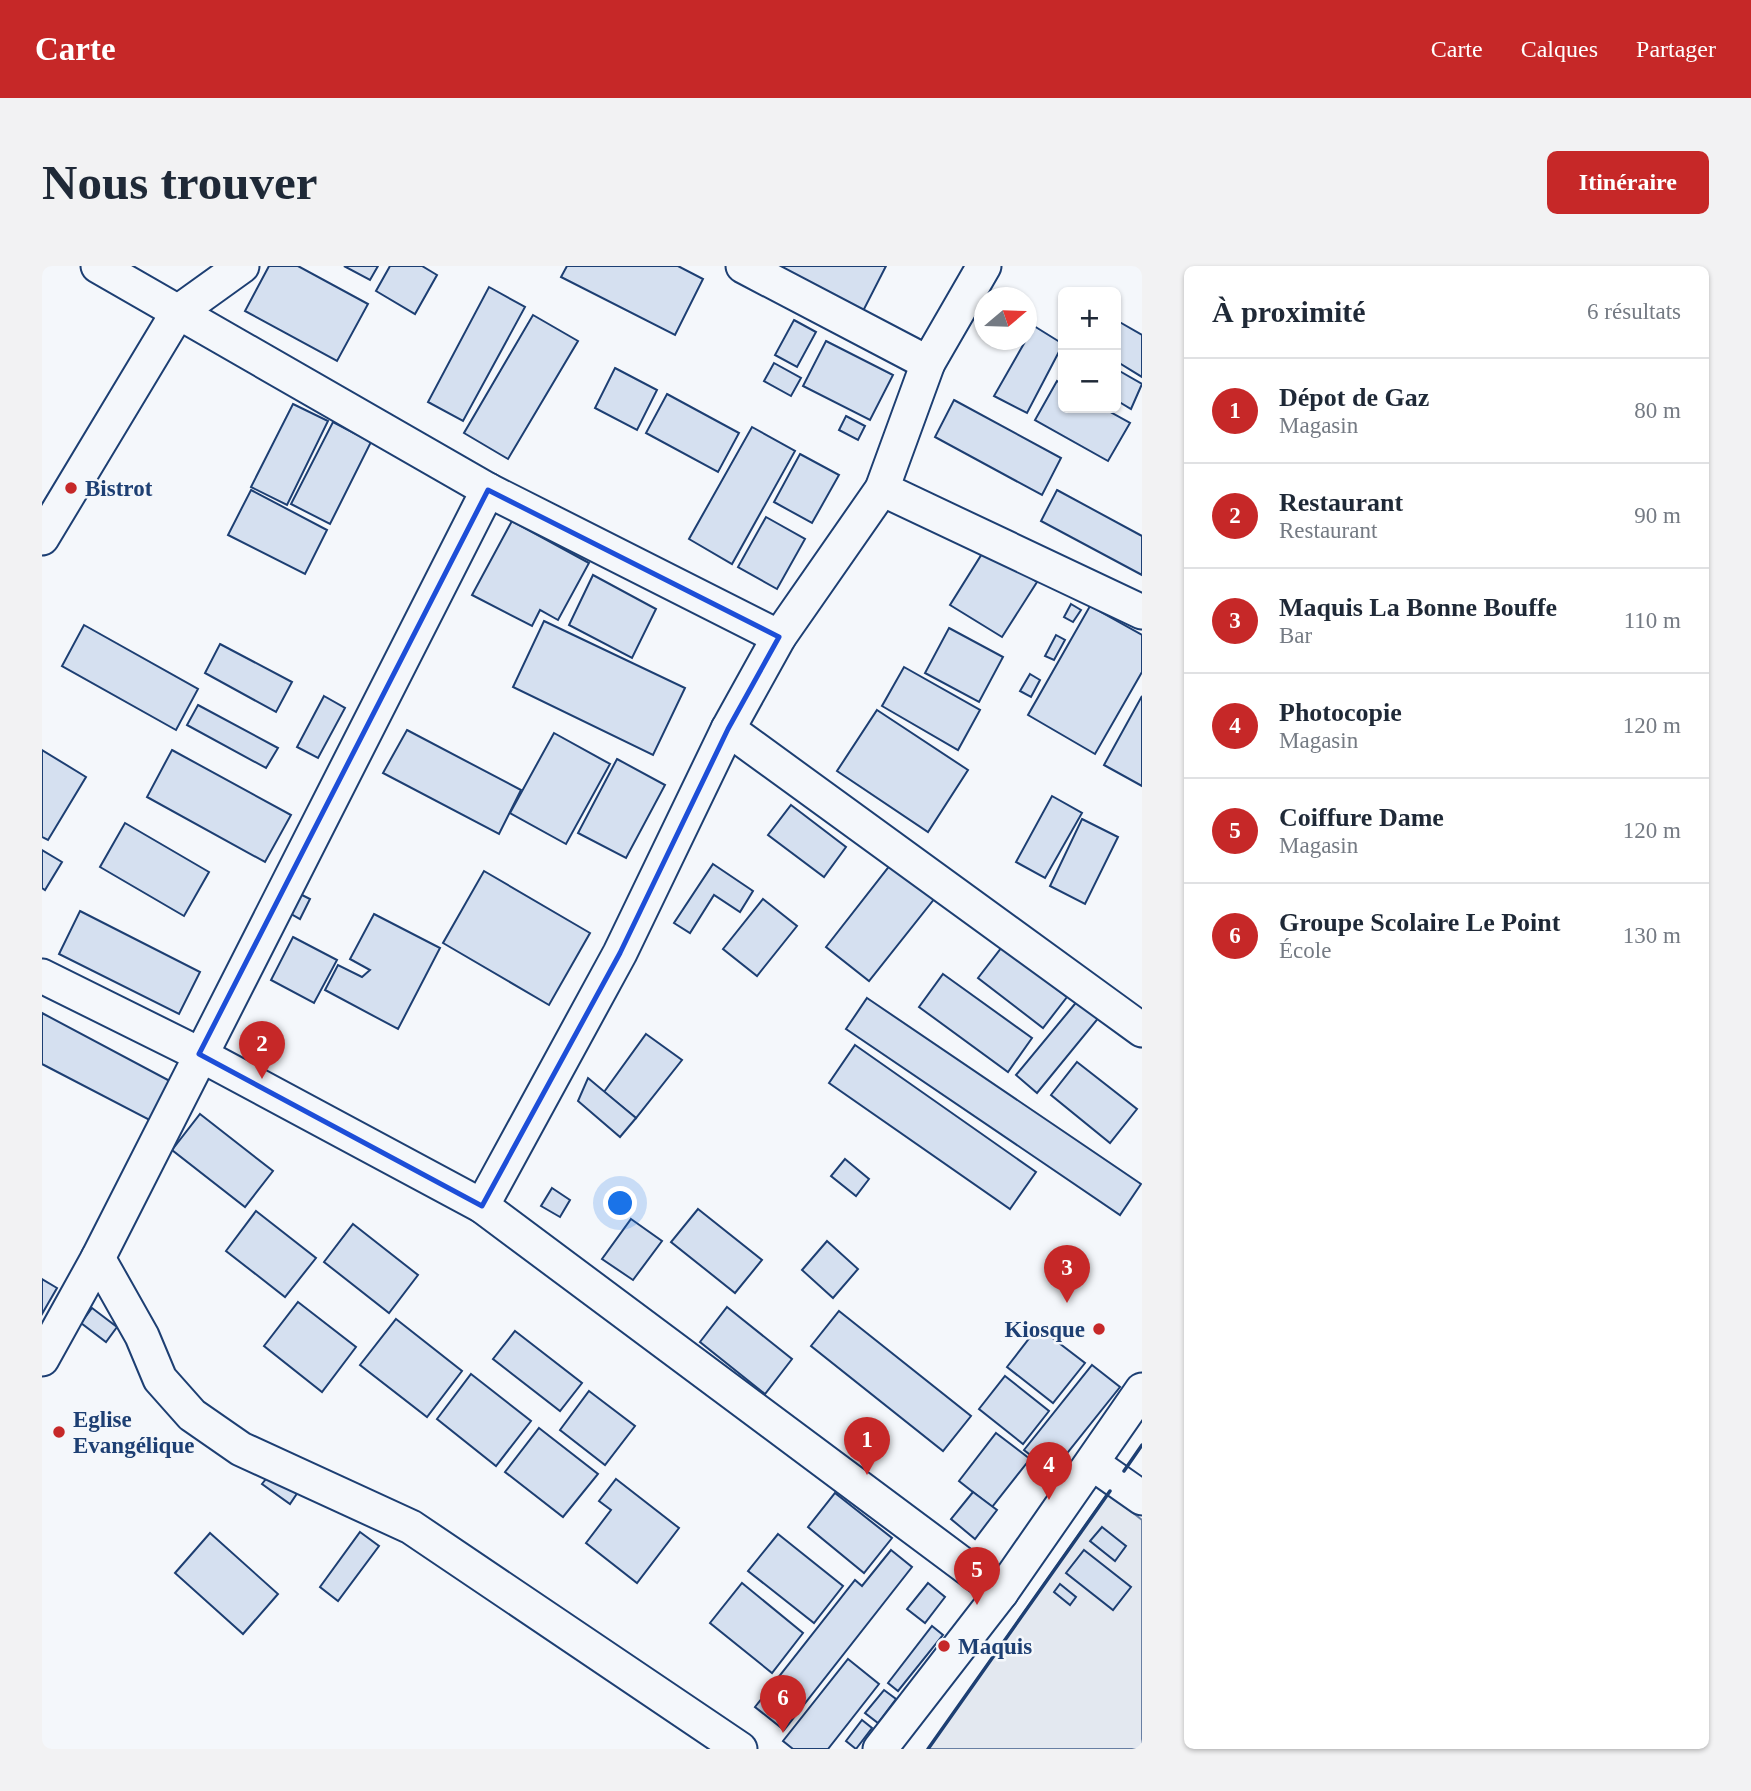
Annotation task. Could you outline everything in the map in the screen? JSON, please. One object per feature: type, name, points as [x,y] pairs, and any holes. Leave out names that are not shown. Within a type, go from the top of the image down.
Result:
[{"type":"street","points":[[98,266],[488,490],[779,637]]},
{"type":"street","points":[[42,538],[178,312],[242,266]]},
{"type":"street","points":[[743,266],[928,363]]},
{"type":"street","points":[[482,1206],[620,953],[728,729],[779,637],[882,489],[928,363],[984,266]]},
{"type":"street","points":[[882,489],[1142,612]]},
{"type":"street","points":[[42,1359],[98,1258],[199,1054],[488,490]]},
{"type":"street","points":[[728,729],[1142,1030]]},
{"type":"street","points":[[42,976],[199,1054],[482,1206],[1002,1593]]},
{"type":"street","points":[[98,1258],[142,1336],[160,1379],[192,1415],[240,1449],[411,1528],[740,1749]]},
{"type":"street","points":[[880,1749],[1002,1593],[1142,1390]]},
{"type":"street","points":[[1092,1463],[1142,1499]]},
{"type":"highlighted area","points":[[488,490],[779,637],[728,729],[620,953],[482,1206],[199,1054]]},
{"type":"shaded area","points":[[1108,1493],[1142,1520],[1142,1749],[928,1749]]},
{"type":"building","points":[[269,266],[298,266],[368,304],[337,361],[245,311]]},
{"type":"building","points":[[344,266],[378,266],[370,280]]},
{"type":"building","points":[[390,266],[422,266],[437,275],[415,314],[376,291]]},
{"type":"building","points":[[567,266],[678,266],[703,279],[675,335],[561,277]]},
{"type":"building","points":[[782,266],[886,266],[860,317],[778,275]]},
{"type":"building","points":[[489,287],[525,307],[463,421],[428,402]]},
{"type":"building","points":[[533,315],[578,341],[508,459],[464,433]]},
{"type":"building","points":[[794,320],[816,332],[797,367],[775,355]]},
{"type":"building","points":[[1121,323],[1142,335],[1142,377],[1121,364]]},
{"type":"building","points":[[1037,328],[1058,341],[1058,354],[1027,413],[994,396],[1020,350],[1037,350]]},
{"type":"building","points":[[826,341],[893,375],[870,420],[803,386]]},
{"type":"building","points":[[774,363],[801,378],[791,396],[764,381]]},
{"type":"building","points":[[615,368],[657,390],[637,430],[595,408]]},
{"type":"building","points":[[1121,372],[1142,384],[1131,409],[1121,403]]},
{"type":"building","points":[[1057,381],[1058,413],[1112,413],[1130,423],[1108,461],[1035,420]]},
{"type":"building","points":[[667,394],[739,433],[718,472],[646,433]]},
{"type":"building","points":[[954,400],[1061,458],[1042,495],[935,437]]},
{"type":"building","points":[[293,404],[328,421],[287,505],[251,487]]},
{"type":"building","points":[[846,416],[865,426],[858,440],[839,430]]},
{"type":"building","points":[[333,422],[371,442],[330,524],[291,504]]},
{"type":"building","points":[[752,427],[795,451],[732,564],[689,539]]},
{"type":"building","points":[[800,454],[839,475],[812,523],[774,502]]},
{"type":"building","points":[[251,490],[327,530],[305,574],[228,535]]},
{"type":"building","points":[[1057,490],[1142,536],[1142,575],[1041,521]]},
{"type":"building","points":[[766,517],[805,539],[777,589],[738,567]]},
{"type":"building","points":[[512,521],[589,563],[558,620],[540,610],[532,626],[472,595]]},
{"type":"building","points":[[985,549],[1037,582],[1002,637],[950,605]]},
{"type":"building","points":[[593,575],[656,609],[632,658],[569,625]]},
{"type":"building","points":[[1071,604],[1081,610],[1073,622],[1064,617]]},
{"type":"building","points":[[1090,606],[1142,635],[1142,672],[1095,754],[1028,715]]},
{"type":"building","points":[[544,621],[685,688],[653,755],[513,687]]},
{"type":"building","points":[[84,625],[198,689],[176,730],[62,666]]},
{"type":"building","points":[[949,628],[1003,657],[979,702],[925,673]]},
{"type":"building","points":[[1056,635],[1065,640],[1054,660],[1045,656]]},
{"type":"building","points":[[220,644],[292,682],[276,712],[205,673]]},
{"type":"building","points":[[904,667],[980,710],[958,750],[882,706]]},
{"type":"building","points":[[1030,674],[1040,680],[1031,697],[1020,691]]},
{"type":"building","points":[[324,696],[345,708],[318,758],[297,747]]},
{"type":"building","points":[[1142,696],[1142,786],[1104,765]]},
{"type":"building","points":[[198,705],[278,748],[266,768],[187,725]]},
{"type":"building","points":[[877,710],[968,770],[928,832],[837,771]]},
{"type":"building","points":[[407,730],[521,790],[499,834],[383,773]]},
{"type":"building","points":[[554,733],[610,764],[566,844],[510,813]]},
{"type":"building","points":[[42,750],[86,777],[48,840],[42,837]]},
{"type":"building","points":[[172,750],[291,815],[265,862],[147,797]]},
{"type":"building","points":[[617,759],[665,785],[626,858],[578,833]]},
{"type":"building","points":[[1052,796],[1082,813],[1045,878],[1016,862]]},
{"type":"building","points":[[791,805],[846,847],[824,877],[768,835]]},
{"type":"building","points":[[1082,819],[1118,837],[1085,904],[1050,886]]},
{"type":"building","points":[[125,823],[209,872],[184,916],[100,867]]},
{"type":"building","points":[[42,850],[62,862],[45,890],[42,888]]},
{"type":"building","points":[[713,864],[753,891],[740,912],[714,895],[690,933],[674,923]]},
{"type":"building","points":[[891,864],[935,898],[869,981],[826,947]]},
{"type":"building","points":[[484,871],[590,933],[549,1005],[443,943]]},
{"type":"building","points":[[296,892],[310,899],[300,919],[286,911]]},
{"type":"building","points":[[763,899],[797,926],[757,976],[723,949]]},
{"type":"building","points":[[80,911],[200,972],[179,1014],[59,954]]},
{"type":"building","points":[[374,914],[440,948],[398,1029],[325,990],[338,965],[362,977],[370,970],[350,959]]},
{"type":"building","points":[[293,937],[337,960],[314,1003],[271,980]]},
{"type":"building","points":[[1002,947],[1067,997],[1043,1028],[978,978]]},
{"type":"building","points":[[943,974],[1032,1038],[1008,1072],[919,1007]]},
{"type":"building","points":[[867,998],[1141,1184],[1120,1215],[846,1029]]},
{"type":"building","points":[[1079,999],[1100,1016],[1037,1093],[1016,1075]]},
{"type":"building","points":[[42,1013],[183,1088],[163,1127],[42,1064]]},
{"type":"building","points":[[646,1034],[682,1060],[636,1118],[604,1092]]},
{"type":"building","points":[[855,1045],[1036,1172],[1010,1209],[829,1083]]},
{"type":"building","points":[[1077,1062],[1137,1109],[1110,1143],[1051,1095]]},
{"type":"building","points":[[588,1078],[636,1118],[620,1137],[578,1101]]},
{"type":"building","points":[[200,1114],[273,1171],[245,1207],[172,1150]]},
{"type":"building","points":[[845,1159],[869,1179],[856,1196],[831,1176]]},
{"type":"building","points":[[552,1188],[570,1200],[560,1217],[541,1206]]},
{"type":"building","points":[[698,1209],[762,1260],[735,1293],[671,1242]]},
{"type":"building","points":[[256,1211],[316,1258],[285,1297],[226,1251]]},
{"type":"building","points":[[631,1219],[662,1241],[633,1280],[602,1259]]},
{"type":"building","points":[[353,1224],[418,1275],[389,1313],[324,1262]]},
{"type":"building","points":[[827,1241],[858,1269],[833,1298],[802,1270]]},
{"type":"building","points":[[42,1279],[57,1288],[42,1314]]},
{"type":"building","points":[[298,1302],[356,1347],[322,1392],[264,1346]]},
{"type":"building","points":[[727,1307],[792,1359],[765,1394],[700,1342]]},
{"type":"building","points":[[92,1308],[117,1327],[106,1342],[81,1323]]},
{"type":"building","points":[[839,1311],[971,1416],[943,1451],[811,1346]]},
{"type":"building","points":[[396,1319],[462,1371],[427,1417],[360,1365]]},
{"type":"building","points":[[1038,1327],[1085,1363],[1053,1403],[1007,1367]]},
{"type":"building","points":[[515,1331],[582,1383],[560,1411],[493,1359]]},
{"type":"building","points":[[1092,1365],[1120,1387],[1052,1472],[1024,1450]]},
{"type":"building","points":[[471,1374],[531,1421],[496,1466],[437,1419]]},
{"type":"building","points":[[1005,1376],[1049,1411],[1023,1444],[979,1409]]},
{"type":"building","points":[[589,1391],[635,1426],[605,1465],[560,1430]]},
{"type":"building","points":[[539,1428],[598,1474],[563,1517],[505,1472]]},
{"type":"building","points":[[996,1433],[1030,1459],[992,1507],[959,1481]]},
{"type":"building","points":[[273,1470],[300,1489],[290,1504],[262,1484]]},
{"type":"building","points":[[616,1479],[679,1528],[637,1583],[586,1543],[611,1510],[599,1501]]},
{"type":"building","points":[[973,1492],[997,1510],[975,1539],[951,1519]]},
{"type":"building","points":[[835,1493],[892,1538],[864,1573],[808,1527]]},
{"type":"building","points":[[1102,1527],[1126,1546],[1115,1561],[1090,1541]]},
{"type":"building","points":[[360,1532],[379,1546],[338,1601],[320,1587]]},
{"type":"building","points":[[210,1533],[278,1594],[243,1634],[175,1573]]},
{"type":"building","points":[[778,1534],[843,1586],[814,1623],[748,1571]]},
{"type":"building","points":[[891,1550],[912,1567],[784,1730],[755,1707],[855,1580],[862,1586]]},
{"type":"building","points":[[1084,1550],[1131,1587],[1113,1610],[1066,1573]]},
{"type":"building","points":[[742,1583],[803,1633],[772,1673],[710,1623]]},
{"type":"building","points":[[928,1583],[945,1597],[925,1623],[907,1609]]},
{"type":"building","points":[[1060,1584],[1076,1597],[1070,1605],[1054,1592]]},
{"type":"building","points":[[932,1626],[943,1635],[898,1691],[888,1683]]},
{"type":"building","points":[[848,1659],[879,1684],[828,1749],[793,1749],[783,1741]]},
{"type":"building","points":[[884,1690],[896,1699],[878,1723],[865,1713]]},
{"type":"building","points":[[862,1720],[872,1728],[856,1749],[846,1741]]},
{"type":"wall","points":[[1124,1471],[1142,1445]]},
{"type":"wall","points":[[928,1749],[1110,1491]]},
{"type":"place","name":"Bistrot","points":[[71,488]]},
{"type":"place","name":"Restaurant","points":[[262,1079]]},
{"type":"place","name":"Maquis La Bonne Bouffe","points":[[1067,1303]]},
{"type":"place","name":"Kiosque","points":[[1099,1329]]},
{"type":"place","name":"Eglise Evangélique","points":[[59,1432]]},
{"type":"place","name":"Dépot de Gaz","points":[[867,1475]]},
{"type":"place","name":"Photocopie","points":[[1049,1500]]},
{"type":"place","name":"Coiffure Dame","points":[[977,1605]]},
{"type":"place","name":"Maquis","points":[[944,1646]]},
{"type":"place","name":"Groupe Scolaire Le Point","points":[[783,1733]]}]
